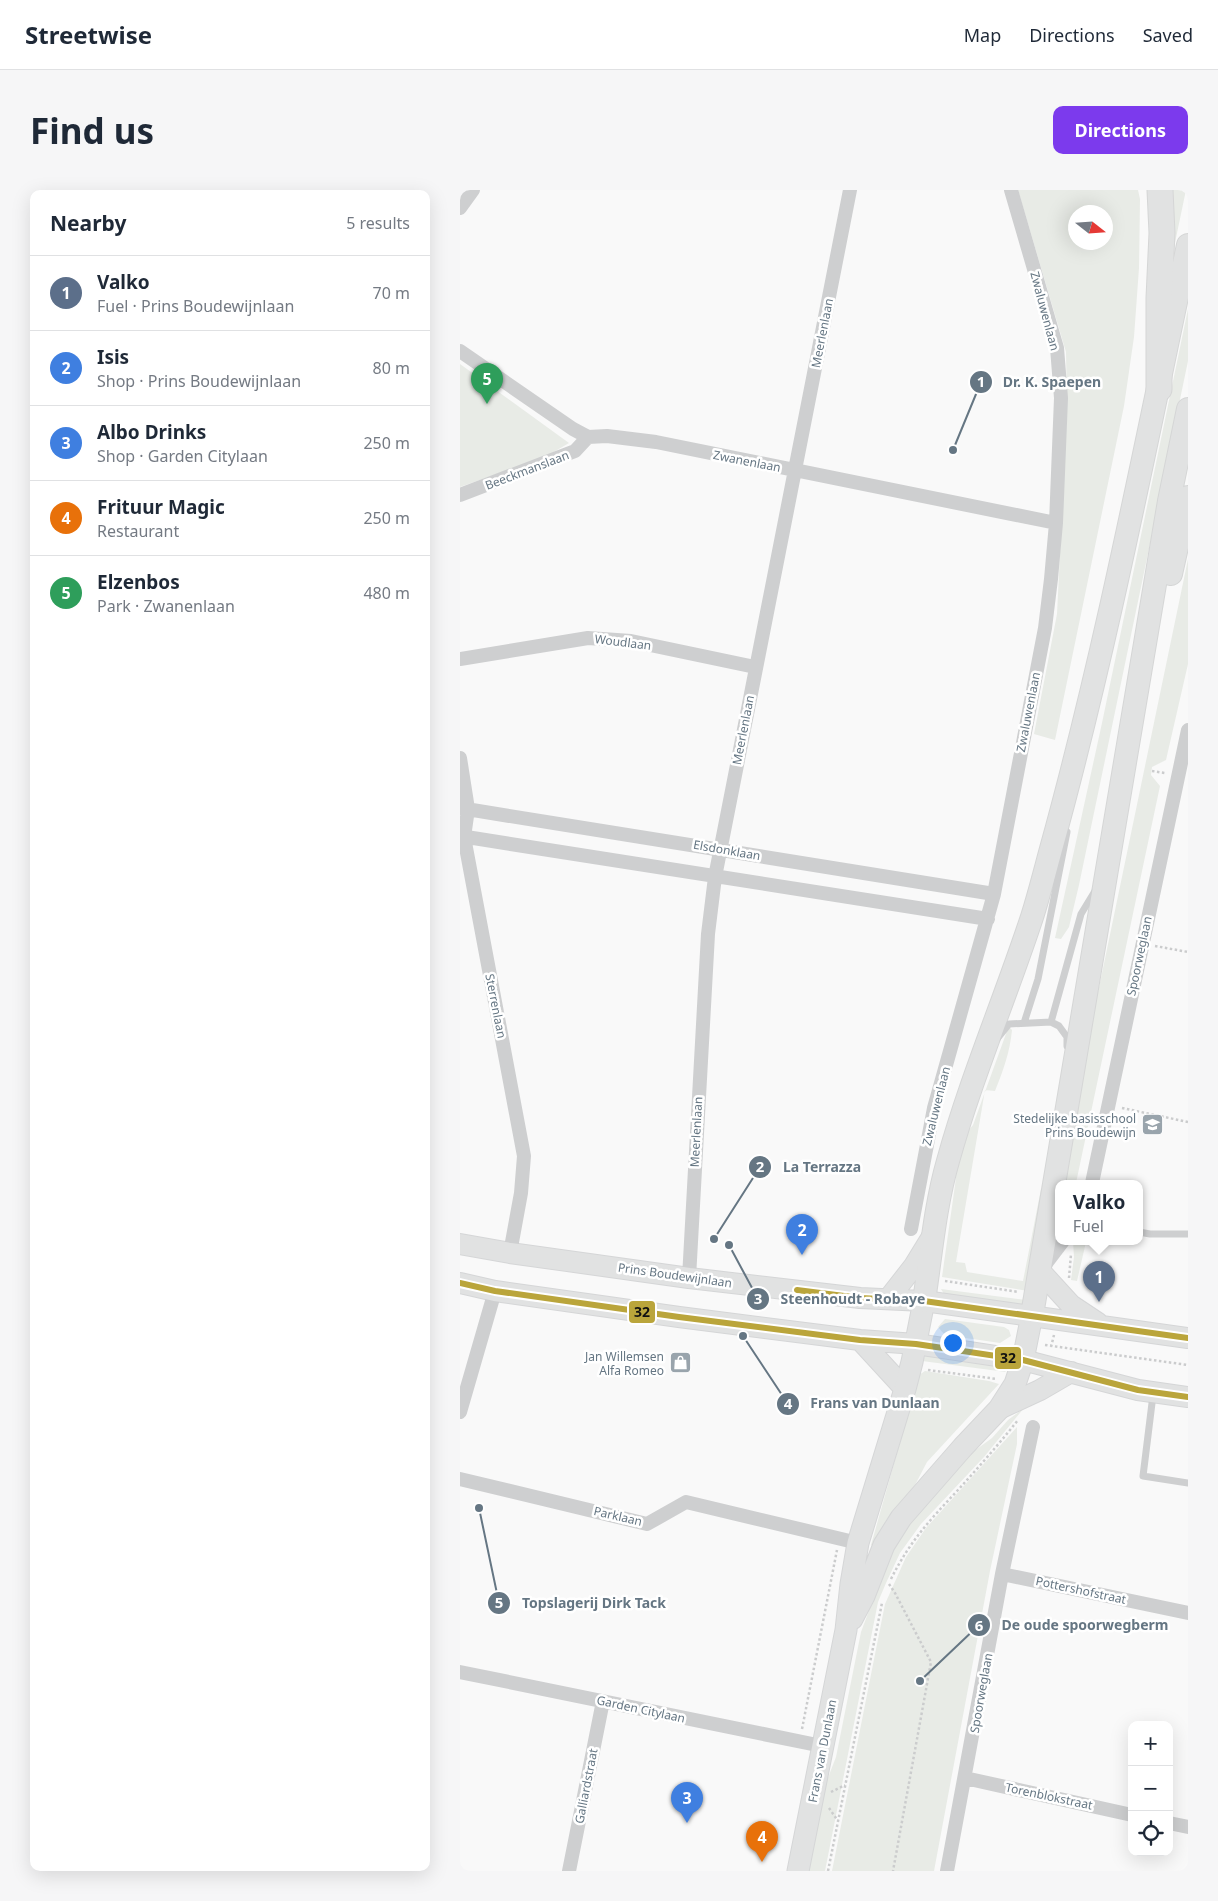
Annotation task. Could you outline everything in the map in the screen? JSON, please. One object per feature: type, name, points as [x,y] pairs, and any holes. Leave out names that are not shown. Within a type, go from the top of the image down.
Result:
[{"type":"highway","points":[[1158,388],[1162,233],[1160,190]]},
{"type":"highway","points":[[924,1301],[947,1164],[984,1051],[1033,914],[1070,780],[1100,657],[1188,245]]},
{"type":"highway","points":[[1032,1315],[1039,1282],[1068,1061],[1106,874],[1169,501],[1188,409]]},
{"type":"highway","points":[[1139,672],[1164,604],[1188,497]]},
{"type":"main road","points":[[889,1298],[914,1266],[934,1233]]},
{"type":"main road","name":"Prins Boudewijnlaan","points":[[460,1244],[510,1253],[689,1278],[860,1298],[924,1301],[1188,1338]]},
{"type":"main road","points":[[1039,1282],[1103,1327]]},
{"type":"main road","points":[[460,1283],[495,1290],[688,1318],[860,1340],[916,1344],[1023,1360],[1138,1390],[1188,1397]]},
{"type":"main road","name":"Frans van Dunlaan","points":[[798,1871],[846,1630],[858,1543],[911,1368],[924,1301]]},
{"type":"main road","name":"Frans van Dunlaan","points":[[846,1630],[864,1596],[884,1545],[901,1518],[999,1409],[1015,1384],[1023,1360],[1032,1315]]},
{"type":"main road","points":[[860,1340],[905,1389]]},
{"type":"main road","points":[[999,1409],[1040,1390],[1071,1372]]},
{"type":"street","points":[[460,208],[473,190]]},
{"type":"street","name":"Meerlenlaan","points":[[689,1278],[708,934],[720,849],[850,190]]},
{"type":"street","name":"Zwaluwenlaan","points":[[911,1229],[934,1108],[994,894],[1045,628],[1056,523],[1061,398],[1057,348],[1011,190]]},
{"type":"street","points":[[460,351],[573,429],[588,437]]},
{"type":"street","name":"Zwanenlaan","points":[[588,437],[607,436],[656,442],[1056,523]]},
{"type":"street","name":"Beeckmanslaan","points":[[460,495],[575,452],[588,437]]},
{"type":"street","name":"Woudlaan","points":[[460,660],[588,638],[631,641],[756,667]]},
{"type":"street","name":"Spoorweglaan","points":[[1093,1180],[1188,730]]},
{"type":"street","name":"Sterrenlaan","points":[[460,758],[464,808],[462,836],[524,1156],[521,1193],[510,1253]]},
{"type":"street","name":"Elsdonklaan","points":[[464,808],[994,894]]},
{"type":"street","points":[[462,836],[988,919]]},
{"type":"street","points":[[1039,1282],[1061,1245]]},
{"type":"street","points":[[460,1412],[495,1290]]},
{"type":"street","name":"Spoorweglaan","points":[[947,1871],[1002,1574],[1033,1427]]},
{"type":"street","name":"Parklaan","points":[[460,1479],[647,1524],[686,1502],[858,1543]]},
{"type":"street","name":"Pottershofstraat","points":[[1002,1574],[1188,1612]]},
{"type":"street","name":"Garden Citylaan","points":[[460,1672],[822,1746]]},
{"type":"street","name":"Galliardstraat","points":[[569,1871],[603,1701]]},
{"type":"street","name":"Torenblokstraat","points":[[965,1778],[1128,1814]]},
{"type":"street","points":[[1173,1824],[1188,1827]]},
{"type":"lane","points":[[1070,780],[1070,806]]},
{"type":"lane","points":[[1024,1022],[1038,979],[1068,824]]},
{"type":"lane","points":[[1051,1022],[1081,914],[1106,874]]},
{"type":"lane","points":[[984,1051],[1001,1035],[1009,1024],[1051,1022],[1059,1026],[1067,1037],[1068,1061]]},
{"type":"lane","points":[[1143,1233],[1188,1234]]},
{"type":"lane","points":[[1153,1392],[1143,1476],[1188,1484]]},
{"type":"path","points":[[1152,771],[1177,776]]},
{"type":"path","points":[[1142,943],[1188,952]]},
{"type":"path","points":[[1108,1105],[1188,1122]]},
{"type":"path","points":[[927,1278],[1026,1293],[1039,1282]]},
{"type":"path","points":[[1047,1366],[1058,1320]]},
{"type":"path","points":[[1045,1345],[1188,1365]]},
{"type":"path","points":[[911,1368],[1015,1384]]},
{"type":"path","points":[[886,1590],[903,1555],[924,1526],[1020,1418]]},
{"type":"path","points":[[889,1584],[931,1662],[893,1871]]},
{"type":"path","points":[[828,1871],[884,1597]]},
{"type":"path","points":[[830,1793],[846,1785]]},
{"type":"shaded area","points":[[1018,190],[1138,190],[1140,199],[1139,268],[1134,337],[1124,406],[1055,740],[1034,734],[1057,614],[1067,411],[1066,352]]},
{"type":"shaded area","points":[[1164,190],[1186,190],[1167,281]]},
{"type":"shaded area","points":[[1188,309],[1188,361],[1079,885],[1069,927],[1061,939],[1055,938],[1102,723]]},
{"type":"shaded area","points":[[460,364],[569,443],[547,456],[460,487]]},
{"type":"shaded area","points":[[1188,559],[1188,664],[1166,760],[1152,767],[1151,775],[1160,786],[1077,1180],[1065,1180],[1096,1002]]},
{"type":"shaded area","points":[[1010,1028],[1012,1030],[1010,1046],[998,1084],[995,1091],[986,1090],[1007,1031]]},
{"type":"shaded area","points":[[984,1093],[956,1262],[965,1263],[967,1272],[1023,1281],[1041,1189],[1042,1209],[1028,1291],[942,1277],[956,1178],[955,1164],[964,1136],[973,1125]]},
{"type":"shaded area","points":[[1073,1245],[1085,1245],[1077,1281],[1071,1280],[1074,1257]]},
{"type":"shaded area","points":[[941,1289],[1026,1300],[1025,1304],[1021,1306],[944,1294]]},
{"type":"shaded area","points":[[945,1319],[1004,1327],[1009,1330],[1011,1336],[1000,1343],[945,1335],[938,1327]]},
{"type":"shaded area","points":[[926,1355],[1000,1366],[1006,1372],[922,1361]]},
{"type":"shaded area","points":[[925,1371],[999,1384],[927,1462],[915,1485],[887,1519],[873,1546],[871,1545],[919,1375]]},
{"type":"shaded area","points":[[1024,1408],[984,1457],[921,1524],[900,1553],[886,1583],[878,1602],[825,1871],[808,1871],[824,1788],[836,1757],[861,1632],[889,1557],[909,1524],[970,1454],[992,1438],[1008,1420]]},
{"type":"shaded area","points":[[1017,1427],[1017,1444],[990,1571],[934,1871],[832,1871],[885,1604],[906,1557],[926,1528]]},
{"type":"transit line","name":"32","points":[[460,1283],[495,1291],[679,1317],[860,1340],[916,1344],[1023,1360],[1138,1390],[1188,1397]]},
{"type":"transit line","name":"32","points":[[797,1290],[860,1298],[924,1301],[1188,1338]]},
{"type":"place","name":"Elzenbos","points":[[487,404]]},
{"type":"place","name":"Dr. K. Spaepen","points":[[953,450]]},
{"type":"place","name":"Stedelijke basisschool Prins Boudewijn","points":[[1152,1125]]},
{"type":"place","name":"La Terrazza","points":[[714,1239]]},
{"type":"place","name":"Steenhoudt - Robaye","points":[[729,1245]]},
{"type":"place","name":"Isis","points":[[802,1255]]},
{"type":"place","name":"Valko","points":[[1099,1302]]},
{"type":"place","name":"Frans van Dunlaan","points":[[743,1336]]},
{"type":"place","name":"Jan Willemsen Alfa Romeo","points":[[680,1363]]},
{"type":"place","name":"Topslagerij Dirk Tack","points":[[479,1508]]},
{"type":"place","name":"De oude spoorwegberm","points":[[920,1681]]},
{"type":"place","name":"Albo Drinks","points":[[687,1823]]},
{"type":"place","name":"Frituur Magic","points":[[762,1862]]}]
